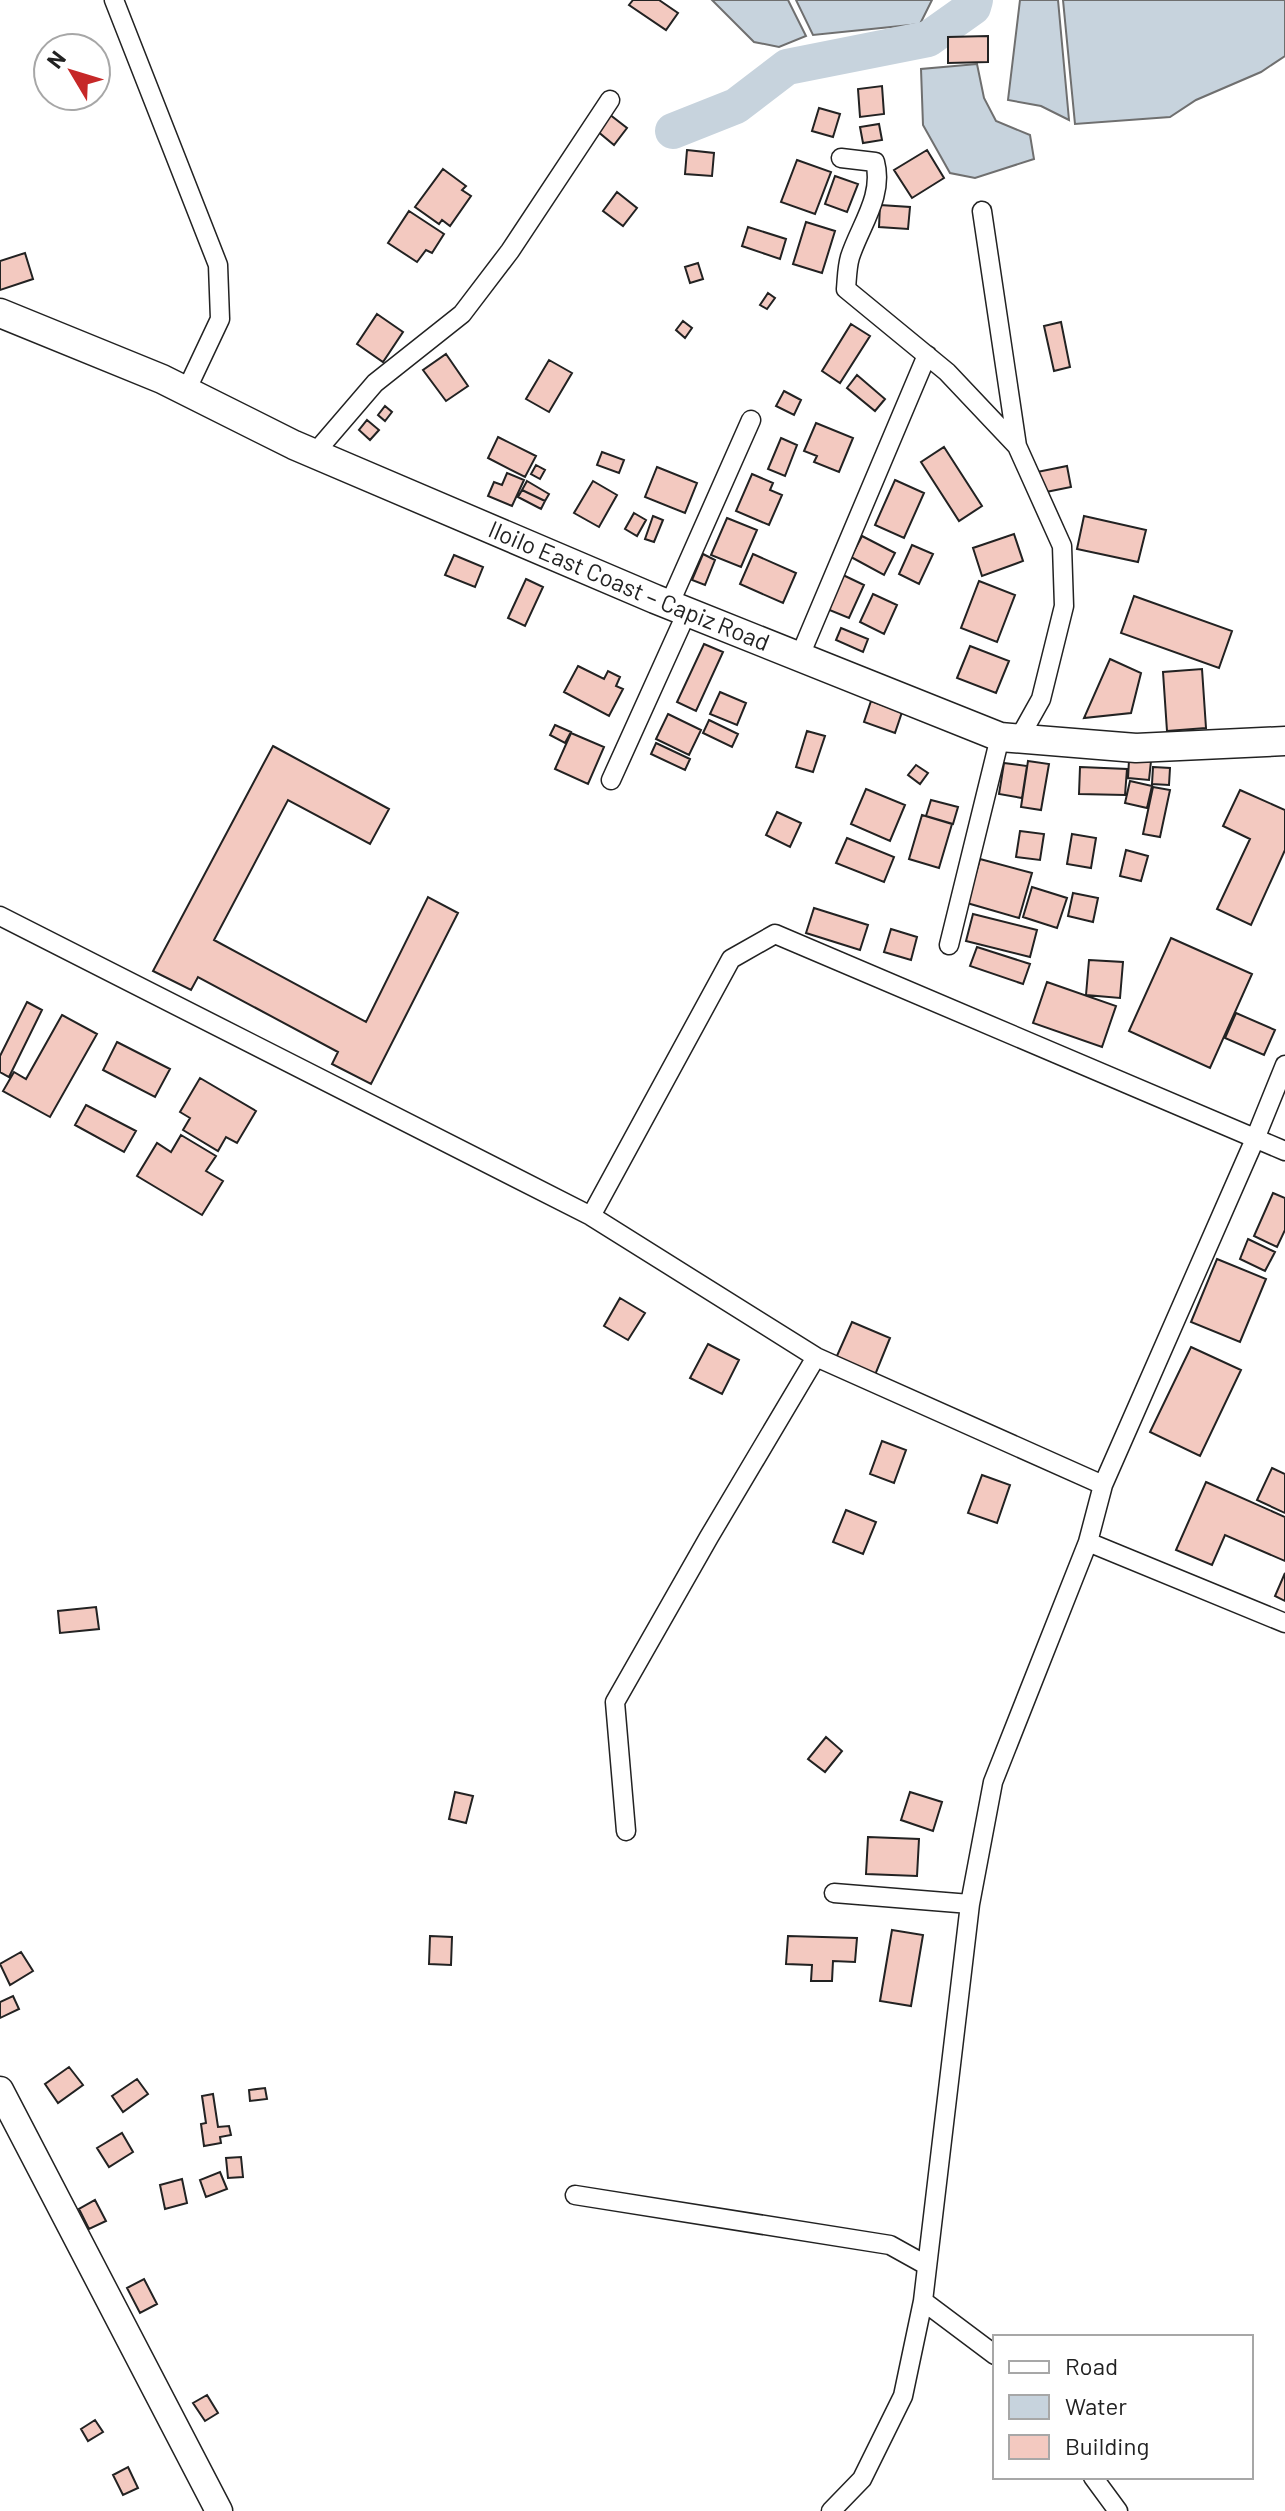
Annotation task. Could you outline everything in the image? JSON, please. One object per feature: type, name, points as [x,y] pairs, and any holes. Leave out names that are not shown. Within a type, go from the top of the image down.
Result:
[{"type":"main road","name":"Iloilo East Coast – Capiz Road","points":[[0,313],[186,391],[314,454],[678,609],[1009,738],[1136,748],[1285,741]]},
{"type":"main road","points":[[0,2090],[219,2511]]},
{"type":"street","points":[[114,0],[218,265],[220,319],[186,391]]},
{"type":"street","points":[[314,454],[375,383],[462,314],[510,251],[610,100]]},
{"type":"street","points":[[841,158],[875,162],[879,178],[850,259],[846,289],[947,372],[1017,446]]},
{"type":"street","points":[[949,945],[1009,738],[1041,699],[1064,606],[1062,546],[1017,446],[982,211]]},
{"type":"street","points":[[799,658],[927,355]]},
{"type":"street","points":[[611,780],[751,420]]},
{"type":"street","points":[[0,916],[591,1216],[816,1357],[1103,1485]]},
{"type":"street","points":[[591,1216],[731,959],[775,934],[1285,1151]]},
{"type":"street","points":[[831,2511],[862,2479],[903,2396],[923,2301],[970,1904],[993,1782],[1088,1542],[1103,1485],[1285,1065]]},
{"type":"street","points":[[626,1831],[615,1702],[816,1357]]},
{"type":"street","points":[[1088,1542],[1285,1623]]},
{"type":"street","points":[[834,1893],[970,1904]]},
{"type":"street","points":[[575,2195],[890,2245],[926,2265]]},
{"type":"street","points":[[923,2301],[993,2354]]},
{"type":"street","points":[[1094,2479],[1118,2511]]},
{"type":"water","points":[[712,0],[788,0],[806,36],[779,47],[754,42]]},
{"type":"water","points":[[796,0],[932,0],[920,24],[813,35]]},
{"type":"water","points":[[1020,0],[1058,0],[1069,120],[1041,106],[1008,100]]},
{"type":"water","points":[[1063,0],[1285,0],[1285,56],[1261,72],[1196,100],[1170,117],[1075,124]]},
{"type":"water","points":[[977,64],[984,98],[996,121],[1030,135],[1034,159],[975,178],[950,173],[923,125],[921,69]]},
{"type":"building","points":[[633,0],[659,0],[678,13],[666,30],[629,5]]},
{"type":"building","points":[[988,36],[988,62],[948,63],[948,37]]},
{"type":"building","points":[[882,86],[884,114],[860,117],[858,89]]},
{"type":"building","points":[[819,108],[840,114],[833,137],[812,131]]},
{"type":"building","points":[[609,114],[627,128],[614,145],[596,130]]},
{"type":"building","points":[[879,124],[882,140],[863,143],[860,127]]},
{"type":"building","points":[[687,150],[714,153],[712,176],[685,174]]},
{"type":"building","points":[[927,150],[944,178],[912,198],[894,170]]},
{"type":"building","points":[[797,160],[831,172],[815,214],[781,202]]},
{"type":"building","points":[[443,169],[466,186],[462,190],[471,196],[450,226],[442,220],[439,224],[415,207]]},
{"type":"building","points":[[835,176],[858,184],[847,212],[825,204]]},
{"type":"building","points":[[617,192],[637,208],[623,226],[603,211]]},
{"type":"building","points":[[880,205],[910,207],[908,229],[879,227]]},
{"type":"building","points":[[409,211],[444,234],[432,253],[426,250],[417,262],[388,243]]},
{"type":"building","points":[[806,222],[835,231],[822,273],[793,264]]},
{"type":"building","points":[[748,227],[786,239],[780,259],[742,246]]},
{"type":"building","points":[[25,253],[33,279],[0,290],[0,261]]},
{"type":"building","points":[[698,263],[703,279],[690,283],[685,267]]},
{"type":"building","points":[[768,293],[775,298],[767,309],[760,305]]},
{"type":"building","points":[[377,314],[403,332],[383,362],[357,344]]},
{"type":"building","points":[[683,321],[692,328],[685,338],[676,330]]},
{"type":"building","points":[[1061,322],[1070,367],[1054,371],[1044,326]]},
{"type":"building","points":[[851,324],[870,336],[840,383],[822,371]]},
{"type":"building","points":[[446,354],[468,386],[446,401],[423,370]]},
{"type":"building","points":[[549,360],[572,373],[549,412],[526,399]]},
{"type":"building","points":[[857,375],[885,399],[875,411],[847,388]]},
{"type":"building","points":[[784,391],[801,400],[794,415],[776,406]]},
{"type":"building","points":[[385,406],[392,412],[385,421],[378,415]]},
{"type":"building","points":[[367,420],[379,430],[370,440],[359,430]]},
{"type":"building","points":[[816,423],[853,438],[839,472],[814,462],[817,456],[804,451]]},
{"type":"building","points":[[498,437],[536,456],[525,477],[488,458]]},
{"type":"building","points":[[781,438],[797,445],[785,476],[768,469]]},
{"type":"building","points":[[944,447],[982,506],[959,521],[921,462]]},
{"type":"building","points":[[602,452],[624,460],[619,473],[597,465]]},
{"type":"building","points":[[536,465],[545,470],[540,479],[531,474]]},
{"type":"building","points":[[1067,466],[1071,487],[1041,493],[1037,472]]},
{"type":"building","points":[[657,467],[697,483],[685,513],[645,497]]},
{"type":"building","points":[[507,473],[524,480],[512,506],[488,496],[494,482],[502,485]]},
{"type":"building","points":[[752,474],[773,483],[770,490],[782,495],[769,525],[736,511]]},
{"type":"building","points":[[895,480],[924,493],[904,538],[875,525]]},
{"type":"building","points":[[527,481],[549,494],[545,501],[522,490]]},
{"type":"building","points":[[593,481],[617,495],[599,527],[574,513]]},
{"type":"building","points":[[522,490],[545,501],[541,509],[518,497]]},
{"type":"building","points":[[634,513],[646,520],[637,536],[625,529]]},
{"type":"building","points":[[653,516],[663,520],[654,542],[645,539]]},
{"type":"building","points":[[1084,516],[1146,530],[1138,562],[1077,549]]},
{"type":"building","points":[[727,518],[757,530],[741,567],[711,555]]},
{"type":"building","points":[[1014,534],[1023,561],[982,576],[973,548]]},
{"type":"building","points":[[862,536],[895,553],[884,575],[851,557]]},
{"type":"building","points":[[912,545],[933,554],[919,584],[899,574]]},
{"type":"building","points":[[703,554],[715,560],[705,585],[692,580]]},
{"type":"building","points":[[753,554],[796,573],[783,603],[740,584]]},
{"type":"building","points":[[454,555],[483,567],[475,587],[445,575]]},
{"type":"building","points":[[843,575],[864,585],[849,618],[827,609]]},
{"type":"building","points":[[526,579],[543,587],[525,626],[508,618]]},
{"type":"building","points":[[979,581],[1015,595],[997,642],[961,628]]},
{"type":"building","points":[[873,594],[897,605],[884,634],[860,622]]},
{"type":"building","points":[[1134,596],[1232,631],[1219,668],[1121,633]]},
{"type":"building","points":[[841,628],[868,639],[863,652],[836,640]]},
{"type":"building","points":[[704,644],[723,652],[696,711],[677,702]]},
{"type":"building","points":[[970,646],[1009,661],[996,693],[957,678]]},
{"type":"building","points":[[1110,659],[1141,673],[1131,713],[1084,718]]},
{"type":"building","points":[[578,666],[604,679],[608,671],[620,677],[616,686],[623,689],[609,716],[564,692]]},
{"type":"building","points":[[1202,669],[1206,728],[1167,731],[1163,672]]},
{"type":"building","points":[[720,692],[746,703],[737,725],[710,714]]},
{"type":"building","points":[[871,701],[902,712],[895,733],[864,722]]},
{"type":"building","points":[[668,714],[701,730],[689,755],[656,739]]},
{"type":"building","points":[[709,720],[738,734],[732,747],[703,733]]},
{"type":"building","points":[[555,725],[571,732],[565,743],[550,735]]},
{"type":"building","points":[[807,731],[825,736],[813,772],[796,767]]},
{"type":"building","points":[[571,733],[604,747],[588,784],[555,769]]},
{"type":"building","points":[[656,743],[690,759],[685,770],[651,754]]},
{"type":"building","points":[[273,746],[389,809],[370,844],[288,800],[214,940],[366,1022],[428,897],[458,913],[371,1084],[332,1064],[338,1052],[198,977],[191,990],[153,971]]},
{"type":"building","points":[[1129,760],[1151,761],[1149,780],[1128,778]]},
{"type":"building","points":[[1028,761],[1049,764],[1041,810],[1021,807]]},
{"type":"building","points":[[1004,763],[1027,766],[1022,798],[999,794]]},
{"type":"building","points":[[916,765],[928,773],[920,784],[908,775]]},
{"type":"building","points":[[1080,767],[1127,769],[1125,795],[1079,794]]},
{"type":"building","points":[[1153,767],[1170,768],[1169,785],[1152,784]]},
{"type":"building","points":[[1130,781],[1152,786],[1147,808],[1125,803]]},
{"type":"building","points":[[1153,787],[1170,790],[1160,837],[1143,834]]},
{"type":"building","points":[[866,789],[905,805],[890,841],[851,824]]},
{"type":"building","points":[[1240,790],[1285,810],[1285,850],[1251,925],[1217,909],[1250,839],[1223,826]]},
{"type":"building","points":[[931,800],[958,807],[953,824],[926,816]]},
{"type":"building","points":[[777,812],[801,823],[790,847],[766,835]]},
{"type":"building","points":[[922,815],[952,824],[939,868],[909,859]]},
{"type":"building","points":[[1020,831],[1044,834],[1040,860],[1016,857]]},
{"type":"building","points":[[1072,834],[1096,838],[1091,868],[1067,864]]},
{"type":"building","points":[[847,838],[894,857],[884,882],[836,863]]},
{"type":"building","points":[[1126,850],[1148,856],[1141,881],[1120,876]]},
{"type":"building","points":[[980,859],[1032,873],[1019,918],[967,903]]},
{"type":"building","points":[[1032,887],[1067,898],[1057,928],[1023,917]]},
{"type":"building","points":[[1073,893],[1098,898],[1093,922],[1068,916]]},
{"type":"building","points":[[814,908],[868,925],[860,950],[806,933]]},
{"type":"building","points":[[973,914],[1037,930],[1030,957],[966,941]]},
{"type":"building","points":[[891,929],[917,937],[911,960],[884,952]]},
{"type":"building","points":[[1171,938],[1252,974],[1210,1068],[1129,1031]]},
{"type":"building","points":[[977,947],[1030,964],[1023,984],[970,966]]},
{"type":"building","points":[[1089,960],[1123,962],[1120,998],[1086,995]]},
{"type":"building","points":[[1047,982],[1116,1006],[1102,1047],[1033,1023]]},
{"type":"building","points":[[27,1002],[42,1010],[9,1077],[0,1072],[0,1056]]},
{"type":"building","points":[[1236,1013],[1275,1030],[1264,1055],[1225,1038]]},
{"type":"building","points":[[62,1015],[97,1034],[50,1117],[3,1091],[14,1072],[26,1079]]},
{"type":"building","points":[[117,1042],[170,1069],[155,1097],[103,1070]]},
{"type":"building","points":[[200,1078],[256,1111],[237,1143],[226,1137],[218,1151],[183,1130],[190,1118],[180,1112]]},
{"type":"building","points":[[86,1105],[136,1131],[124,1152],[75,1125]]},
{"type":"building","points":[[181,1135],[216,1156],[206,1171],[223,1181],[202,1215],[137,1176],[157,1143],[171,1152]]},
{"type":"building","points":[[1273,1193],[1285,1198],[1285,1230],[1277,1247],[1254,1236]]},
{"type":"building","points":[[1248,1239],[1275,1252],[1265,1271],[1240,1259]]},
{"type":"building","points":[[1217,1259],[1266,1279],[1240,1342],[1191,1322]]},
{"type":"building","points":[[620,1298],[645,1313],[628,1340],[604,1326]]},
{"type":"building","points":[[852,1322],[890,1338],[875,1375],[836,1358]]},
{"type":"building","points":[[708,1344],[739,1360],[722,1394],[690,1378]]},
{"type":"building","points":[[1191,1347],[1241,1370],[1200,1456],[1150,1432]]},
{"type":"building","points":[[882,1441],[906,1450],[894,1483],[870,1474]]},
{"type":"building","points":[[1272,1468],[1285,1474],[1285,1513],[1257,1500]]},
{"type":"building","points":[[982,1475],[1010,1485],[997,1523],[968,1513]]},
{"type":"building","points":[[1206,1482],[1285,1517],[1285,1561],[1225,1535],[1212,1565],[1176,1550]]},
{"type":"building","points":[[846,1510],[876,1522],[863,1554],[833,1542]]},
{"type":"building","points":[[1285,1573],[1285,1601],[1275,1596]]},
{"type":"building","points":[[96,1607],[99,1629],[60,1633],[58,1611]]},
{"type":"building","points":[[826,1737],[842,1751],[825,1772],[808,1759]]},
{"type":"building","points":[[455,1792],[473,1796],[466,1823],[449,1819]]},
{"type":"building","points":[[910,1792],[942,1802],[933,1831],[901,1820]]},
{"type":"building","points":[[868,1837],[919,1839],[917,1876],[866,1874]]},
{"type":"building","points":[[892,1930],[923,1935],[911,2006],[880,2001]]},
{"type":"building","points":[[430,1936],[452,1937],[451,1965],[429,1964]]},
{"type":"building","points":[[788,1936],[857,1938],[855,1962],[833,1961],[832,1981],[811,1981],[812,1965],[786,1964]]},
{"type":"building","points":[[21,1952],[33,1971],[10,1985],[0,1964]]},
{"type":"building","points":[[13,1996],[19,2009],[0,2018],[0,2002]]},
{"type":"building","points":[[69,2067],[83,2085],[58,2103],[45,2084]]},
{"type":"building","points":[[137,2079],[148,2094],[123,2112],[112,2096]]},
{"type":"building","points":[[265,2088],[267,2099],[250,2101],[249,2090]]},
{"type":"building","points":[[213,2094],[218,2127],[229,2126],[231,2135],[220,2137],[221,2143],[204,2146],[201,2124],[206,2123],[202,2096]]},
{"type":"building","points":[[122,2133],[133,2152],[109,2167],[97,2148]]},
{"type":"building","points":[[241,2157],[243,2177],[228,2178],[226,2158]]},
{"type":"building","points":[[220,2172],[227,2189],[206,2197],[200,2180]]},
{"type":"building","points":[[182,2179],[187,2203],[165,2209],[160,2185]]},
{"type":"building","points":[[95,2200],[106,2221],[89,2229],[79,2209]]},
{"type":"building","points":[[144,2279],[157,2304],[140,2313],[127,2288]]},
{"type":"building","points":[[207,2395],[218,2413],[205,2421],[193,2403]]},
{"type":"building","points":[[95,2420],[103,2432],[88,2441],[81,2429]]},
{"type":"building","points":[[128,2467],[138,2488],[123,2495],[113,2475]]},
{"type":"waterway","points":[[673,131],[736,106],[787,67],[928,39],[973,7],[975,0]]}]
